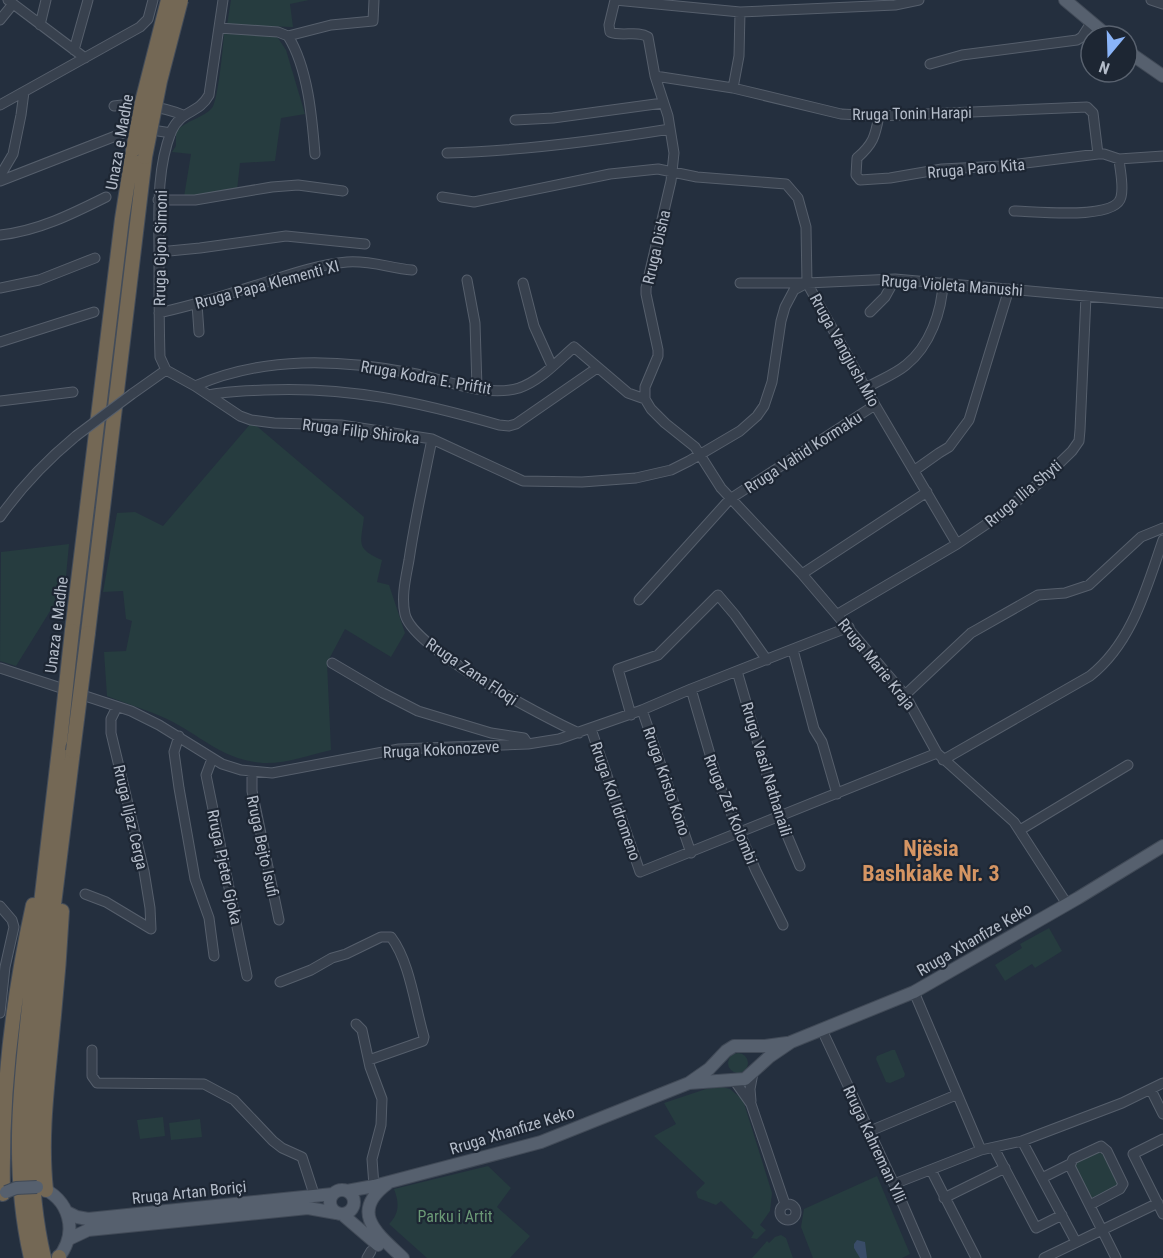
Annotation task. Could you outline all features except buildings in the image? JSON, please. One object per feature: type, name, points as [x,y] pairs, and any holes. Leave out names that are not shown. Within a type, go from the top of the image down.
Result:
[{"type":"highway","name":"Unaza e Madhe","points":[[63,830],[87,633],[139,153],[142,102],[168,0]]},
{"type":"highway","name":"Unaza e Madhe","points":[[31,1258],[23,1222],[19,1178],[18,1134],[21,1080],[65,689],[122,219],[181,0]]},
{"type":"highway","points":[[46,1190],[43,1138],[58,968],[63,830]]},
{"type":"highway","points":[[44,1258],[36,1216],[31,1140],[39,1030],[63,830]]},
{"type":"highway","points":[[3,1195],[3,1117],[16,990],[46,854]]},
{"type":"main road","points":[[1065,0],[1091,23]]},
{"type":"main road","points":[[1139,59],[1163,76]]},
{"type":"main road","name":"Rruga Xhanfize Keko","points":[[744,1046],[765,1047],[791,1042],[914,992],[1163,846]]},
{"type":"main road","name":"Rruga Xhanfize Keko","points":[[754,1072],[791,1042]]},
{"type":"main road","points":[[734,1046],[744,1046],[749,1048],[757,1061],[754,1072],[745,1079],[734,1080],[723,1070],[723,1055],[734,1046]]},
{"type":"main road","name":"Rruga Xhanfize Keko","points":[[347,1191],[390,1182],[541,1142],[689,1083],[709,1069],[723,1055]]},
{"type":"main road","name":"Rruga Xhanfize Keko","points":[[689,1083],[734,1080]]},
{"type":"main road","points":[[373,1228],[368,1215],[369,1206],[375,1194],[390,1182]]},
{"type":"main road","points":[[3,1195],[26,1186],[46,1190],[59,1200],[67,1212],[70,1227],[69,1239],[59,1258]]},
{"type":"main road","points":[[346,1210],[374,1186]]},
{"type":"main road","name":"Rruga Artan Boriçi","points":[[67,1212],[88,1219],[315,1197],[342,1190],[347,1191]]},
{"type":"main road","points":[[346,1210],[353,1198],[347,1191]]},
{"type":"main road","points":[[333,1194],[329,1203],[346,1210],[373,1228],[403,1258]]},
{"type":"main road","name":"Rruga Artan Boriçi","points":[[69,1239],[88,1230],[284,1210],[314,1208],[346,1210]]},
{"type":"main road","points":[[346,1210],[392,1258]]},
{"type":"street","points":[[40,25],[46,0]]},
{"type":"street","points":[[74,50],[88,0]]},
{"type":"street","points":[[0,105],[140,27],[148,19],[153,0]]},
{"type":"street","name":"Rruga Gjon Simoni","points":[[166,370],[160,357],[158,200],[171,133],[178,119],[200,107],[209,95],[223,0]]},
{"type":"street","points":[[219,28],[278,32],[288,36],[331,25],[373,21],[374,0]]},
{"type":"street","points":[[615,0],[740,12],[895,5],[919,0]]},
{"type":"street","name":"Rruga Disha","points":[[615,0],[609,30],[615,34],[647,36],[650,41],[655,76],[670,129],[674,153],[673,171],[646,288],[658,356],[645,387],[645,399]]},
{"type":"street","points":[[1150,0],[1163,4]]},
{"type":"street","points":[[0,20],[11,2],[85,58]]},
{"type":"street","points":[[733,88],[740,56],[740,12]]},
{"type":"street","points":[[930,64],[962,55],[1077,40],[1082,37],[1091,23]]},
{"type":"street","points":[[288,36],[297,52],[311,106],[315,154]]},
{"type":"street","name":"Rruga Tonin Harapi","points":[[655,76],[733,88],[840,114],[879,116],[1087,107],[1093,113],[1098,154]]},
{"type":"street","points":[[0,179],[13,154],[24,92]]},
{"type":"street","points":[[515,120],[554,118],[663,103]]},
{"type":"street","points":[[114,106],[124,104],[159,108],[183,115]]},
{"type":"street","name":"Rruga Paro Kita","points":[[879,116],[876,133],[869,148],[857,158],[856,175],[860,180],[890,178],[942,169],[1002,166],[1098,154],[1119,159],[1163,156]]},
{"type":"street","points":[[0,179],[131,130],[146,129],[171,133]]},
{"type":"street","points":[[447,153],[599,141],[670,129]]},
{"type":"street","points":[[1014,211],[1083,213],[1111,207],[1118,203],[1122,196],[1119,159]]},
{"type":"street","points":[[442,197],[474,202],[610,174],[658,169],[673,171]]},
{"type":"street","name":"Rruga Vangjush Mio","points":[[673,171],[713,178],[782,183],[791,188],[800,204],[806,227],[807,283],[875,405],[957,544]]},
{"type":"street","points":[[158,200],[195,200],[298,185],[343,191]]},
{"type":"street","points":[[0,235],[39,227],[106,197]]},
{"type":"street","name":"Rruga Papa Klementi XI","points":[[159,252],[286,236],[365,244]]},
{"type":"street","points":[[0,288],[39,280],[95,258]]},
{"type":"street","name":"Rruga Papa Klementi XI","points":[[159,313],[197,304],[307,269],[347,262],[359,261],[412,270]]},
{"type":"street","points":[[870,312],[885,297],[895,279]]},
{"type":"street","name":"Rruga Violeta Manushi","points":[[740,283],[895,279],[1163,303]]},
{"type":"street","points":[[467,280],[475,323],[477,388]]},
{"type":"street","points":[[866,388],[903,367],[919,350],[936,322],[943,294],[943,282]]},
{"type":"street","points":[[523,283],[534,326],[552,366]]},
{"type":"street","name":"Rruga Filip Shiroka","points":[[166,370],[240,416],[262,422],[341,425],[432,439],[512,477],[534,482],[582,482],[636,478],[671,470],[700,456],[740,431],[757,416],[764,406],[776,366],[781,321],[785,307],[794,290],[807,283]]},
{"type":"street","points":[[915,470],[949,447],[969,420],[1009,288]]},
{"type":"street","name":"Rruga Ilia Shyti","points":[[838,614],[957,544],[1000,515],[1039,483],[1077,446],[1080,430],[1086,296]]},
{"type":"street","points":[[197,304],[200,332]]},
{"type":"street","points":[[0,342],[94,312]]},
{"type":"street","name":"Rruga Kodra E. Priftit","points":[[195,386],[217,377],[256,367],[308,362],[373,367],[412,373],[477,388],[508,390],[532,381],[574,347],[597,368]]},
{"type":"street","points":[[209,395],[293,389],[356,392],[425,405],[509,426],[539,409],[597,368],[628,393],[645,399]]},
{"type":"street","points":[[0,517],[21,488],[55,454],[166,370]]},
{"type":"street","points":[[0,401],[72,392]]},
{"type":"street","name":"Rruga Marie Kraja","points":[[645,399],[657,416],[691,442],[730,499],[838,614],[905,694],[940,757],[1004,812],[1020,830],[1067,904]]},
{"type":"street","name":"Rruga Vahid Kormaku","points":[[639,600],[730,499],[875,405]]},
{"type":"street","name":"Rruga Zana Floqi","points":[[432,439],[405,586],[407,620],[411,628],[456,663],[526,708],[579,733]]},
{"type":"street","points":[[802,574],[927,492]]},
{"type":"street","points":[[905,694],[971,633],[1038,595],[1065,593],[1089,585],[1141,537],[1163,528]]},
{"type":"street","points":[[691,853],[740,831],[940,757],[1090,676],[1103,666],[1114,652],[1134,618],[1163,540]]},
{"type":"street","points":[[631,715],[618,669],[658,656],[718,595],[767,660]]},
{"type":"street","name":"Rruga Kokonozeve","points":[[0,668],[145,718],[179,736],[212,759],[232,768],[252,772],[281,772],[399,749],[528,744],[579,733],[631,715],[849,627]]},
{"type":"street","points":[[793,650],[814,729],[822,742],[837,794]]},
{"type":"street","points":[[332,663],[418,711],[491,733],[524,738],[528,744]]},
{"type":"street","name":"Rruga Vasil Nathanaili","points":[[737,671],[779,816],[800,866]]},
{"type":"street","name":"Rruga Zef Kolombi","points":[[691,689],[718,782],[756,871],[783,925]]},
{"type":"street","name":"Rruga Iljaz Cerga","points":[[85,894],[106,902],[151,929],[144,871],[111,732],[111,719],[117,707]]},
{"type":"street","name":"Rruga Kristo Kono","points":[[642,710],[691,853]]},
{"type":"street","name":"Rruga Kol Idromeno","points":[[591,729],[640,872],[691,853]]},
{"type":"street","points":[[179,736],[174,752],[179,788],[195,879],[209,918],[214,956]]},
{"type":"street","name":"Rruga Pjeter Gjoka","points":[[212,759],[206,775],[247,976]]},
{"type":"street","points":[[1020,830],[1128,765]]},
{"type":"street","name":"Rruga Bejto Isufi","points":[[252,772],[252,791],[279,920]]},
{"type":"street","points":[[0,906],[12,920],[14,927],[4,967],[0,1013]]},
{"type":"street","points":[[280,982],[381,937],[391,938],[396,944],[406,973],[424,1037],[423,1041],[369,1060]]},
{"type":"street","points":[[914,992],[981,1150]]},
{"type":"street","points":[[356,1024],[362,1030],[382,1099],[381,1125],[372,1159],[374,1186]]},
{"type":"street","name":"Rruga Kahreman Ylli","points":[[822,1030],[926,1258]]},
{"type":"street","points":[[92,1050],[92,1076],[97,1083],[199,1083],[234,1100],[273,1141],[302,1157],[315,1197]]},
{"type":"street","points":[[754,1072],[750,1089],[751,1104],[785,1204]]},
{"type":"street","points":[[734,1080],[751,1104]]},
{"type":"street","points":[[894,1184],[981,1150],[1022,1141],[1151,1090],[1163,1083]]},
{"type":"street","points":[[1151,1090],[1163,1114]]},
{"type":"street","points":[[870,1131],[956,1095]]},
{"type":"street","points":[[1163,1139],[1134,1154],[1163,1214]]},
{"type":"street","points":[[1022,1141],[1076,1242]]},
{"type":"street","points":[[1042,1178],[1070,1164],[1073,1159],[1101,1146],[1107,1151],[1123,1182],[1120,1189],[1090,1205]]},
{"type":"street","points":[[994,1148],[1036,1228],[1062,1215]]},
{"type":"street","points":[[1070,1164],[1116,1258]]},
{"type":"street","points":[[944,1198],[1005,1168]]},
{"type":"street","points":[[931,1170],[976,1258]]},
{"type":"street","points":[[1044,1258],[1158,1203]]},
{"type":"green space","points":[[231,0],[309,0],[290,4],[293,27],[227,25]]},
{"type":"green space","points":[[224,34],[271,35],[278,38],[286,50],[305,114],[281,118],[275,161],[240,163],[237,190],[184,197],[191,154],[172,152],[176,146],[176,131],[212,108],[218,85]]},
{"type":"green space","points":[[252,422],[364,517],[362,544],[367,552],[382,560],[377,582],[389,585],[405,633],[391,657],[345,629],[327,663],[331,750],[272,763],[249,761],[236,757],[167,719],[107,696],[104,652],[126,651],[132,621],[126,619],[123,591],[103,592],[117,513],[135,512],[163,526]]},
{"type":"green space","points":[[69,544],[65,587],[16,666],[0,661],[1,552]]},
{"type":"green space","points":[[1049,928],[1062,951],[1035,968],[1032,964],[1005,981],[995,965],[1022,948],[1020,944]]},
{"type":"green space","points":[[895,1050],[905,1074],[904,1077],[890,1083],[886,1082],[876,1059],[877,1056]]},
{"type":"green space","points":[[738,1053],[745,1056],[748,1063],[745,1070],[738,1073],[731,1070],[728,1063],[731,1056]]},
{"type":"green space","points":[[722,1087],[730,1089],[743,1100],[772,1193],[770,1211],[760,1225],[766,1230],[757,1239],[751,1238],[754,1233],[721,1201],[716,1205],[698,1198],[696,1192],[705,1183],[654,1136],[676,1124],[664,1103],[706,1089]]},
{"type":"green space","points":[[163,1117],[165,1136],[140,1139],[137,1120]]},
{"type":"green space","points":[[200,1119],[202,1137],[171,1140],[169,1123]]},
{"type":"green space","points":[[1097,1152],[1104,1154],[1119,1183],[1116,1188],[1095,1198],[1089,1197],[1075,1168],[1077,1163]]},
{"type":"green space","name":"Parku i Artit","points":[[488,1166],[511,1188],[497,1207],[530,1236],[510,1258],[427,1258],[389,1224],[398,1207],[394,1189]]},
{"type":"green space","points":[[877,1176],[910,1254],[902,1258],[813,1258],[801,1227],[804,1209]]},
{"type":"green space","points":[[781,1235],[786,1238],[793,1258],[752,1258],[767,1241],[769,1243]]},
{"type":"water","points":[[857,1240],[865,1242],[867,1258],[860,1258],[854,1248]]},
{"type":"district","name":"Njësia Bashkiake Nr. 3","points":[[931,860]]}]
